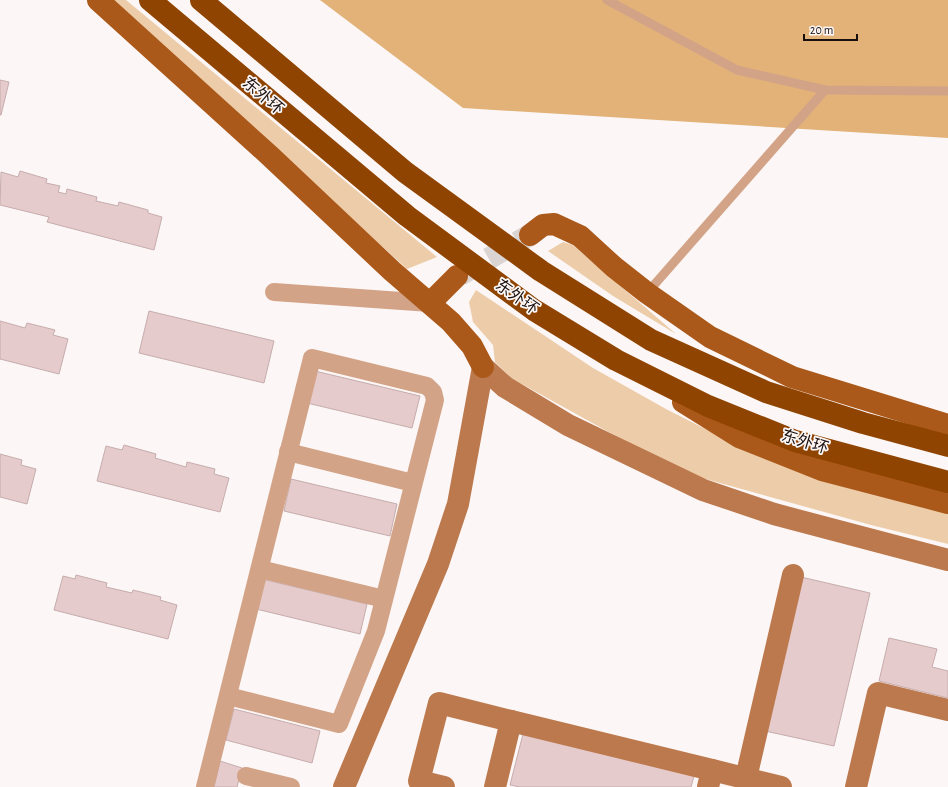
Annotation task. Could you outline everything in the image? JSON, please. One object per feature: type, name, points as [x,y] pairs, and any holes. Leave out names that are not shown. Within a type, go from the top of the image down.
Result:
[{"type":"highway","name":"东外环","points":[[150,0],[407,216],[534,310],[616,360],[708,406],[795,441],[948,482]]},
{"type":"highway","name":"东外环","points":[[201,0],[405,172],[541,271],[651,340],[766,392],[862,422],[948,446]]},
{"type":"main road","points":[[98,0],[270,156],[392,271],[451,322],[472,346],[483,367]]},
{"type":"main road","points":[[530,235],[543,225],[554,224],[580,236],[614,267],[647,293],[710,337],[792,377],[948,437]]},
{"type":"main road","points":[[430,303],[457,276]]},
{"type":"main road","points":[[651,340],[699,352],[705,349],[710,337]]},
{"type":"main road","points":[[616,360],[739,437],[822,470],[948,504]]},
{"type":"main road","points":[[792,377],[948,425]]},
{"type":"street","points":[[274,292],[430,303]]},
{"type":"street","points":[[205,787],[312,358],[427,386],[433,392],[435,400],[376,631],[339,724],[228,696]]},
{"type":"street","points":[[483,367],[506,387],[568,425],[703,490],[774,514],[948,560]]},
{"type":"street","points":[[344,787],[438,564],[458,504],[483,367]]},
{"type":"street","points":[[288,452],[413,483]]},
{"type":"street","points":[[260,569],[384,599]]},
{"type":"street","points":[[746,778],[793,575]]},
{"type":"street","points":[[856,787],[878,693],[948,710]]},
{"type":"street","points":[[444,787],[420,781],[438,703],[511,721],[710,778],[746,778],[781,787]]},
{"type":"street","points":[[495,787],[511,721]]},
{"type":"street","points":[[246,776],[291,787]]},
{"type":"lane","points":[[607,0],[737,70],[825,90],[948,91]]},
{"type":"lane","points":[[647,293],[825,90]]},
{"type":"shaded area","points":[[108,0],[126,0],[437,257],[407,269],[198,79]]},
{"type":"shaded area","points":[[320,0],[948,0],[948,138],[463,108]]},
{"type":"shaded area","points":[[563,242],[573,245],[676,334],[613,296],[548,251]]},
{"type":"shaded area","points":[[476,290],[593,368],[666,409],[739,446],[948,513],[948,544],[871,525],[691,475],[605,430],[511,378],[495,362],[493,345],[473,322],[469,302]]},
{"type":"building","points":[[0,80],[9,82],[1,115],[0,115]]},
{"type":"building","points":[[20,171],[47,179],[46,183],[60,186],[58,192],[66,194],[67,189],[97,197],[96,201],[118,206],[119,202],[148,210],[148,213],[162,217],[154,250],[47,222],[49,217],[0,205],[1,172],[18,177]]},
{"type":"building","points":[[149,311],[274,341],[264,383],[139,353]]},
{"type":"building","points":[[0,321],[25,328],[27,323],[55,330],[53,335],[68,339],[59,374],[0,359]]},
{"type":"building","points":[[315,371],[420,396],[412,428],[307,403]]},
{"type":"building","points":[[124,445],[156,454],[155,458],[186,467],[187,462],[215,469],[214,474],[229,478],[220,512],[97,481],[106,446],[122,450]]},
{"type":"building","points":[[0,454],[22,460],[21,465],[36,469],[27,504],[0,497]]},
{"type":"building","points":[[291,479],[397,504],[390,536],[284,511]]},
{"type":"building","points":[[76,575],[107,583],[106,587],[132,593],[133,590],[161,597],[160,600],[177,605],[168,639],[54,610],[63,576],[75,579]]},
{"type":"building","points":[[801,577],[870,593],[834,746],[765,731]]},
{"type":"building","points":[[262,579],[367,604],[360,634],[256,609]]},
{"type":"building","points":[[889,638],[937,649],[932,667],[948,671],[948,698],[879,681]]},
{"type":"building","points":[[234,709],[320,731],[312,763],[226,740]]},
{"type":"building","points":[[523,734],[694,776],[691,787],[520,787],[510,785]]},
{"type":"building","points":[[220,761],[242,768],[237,787],[214,787]]},
{"type":"tunnel","points":[[460,275],[530,235]]}]
